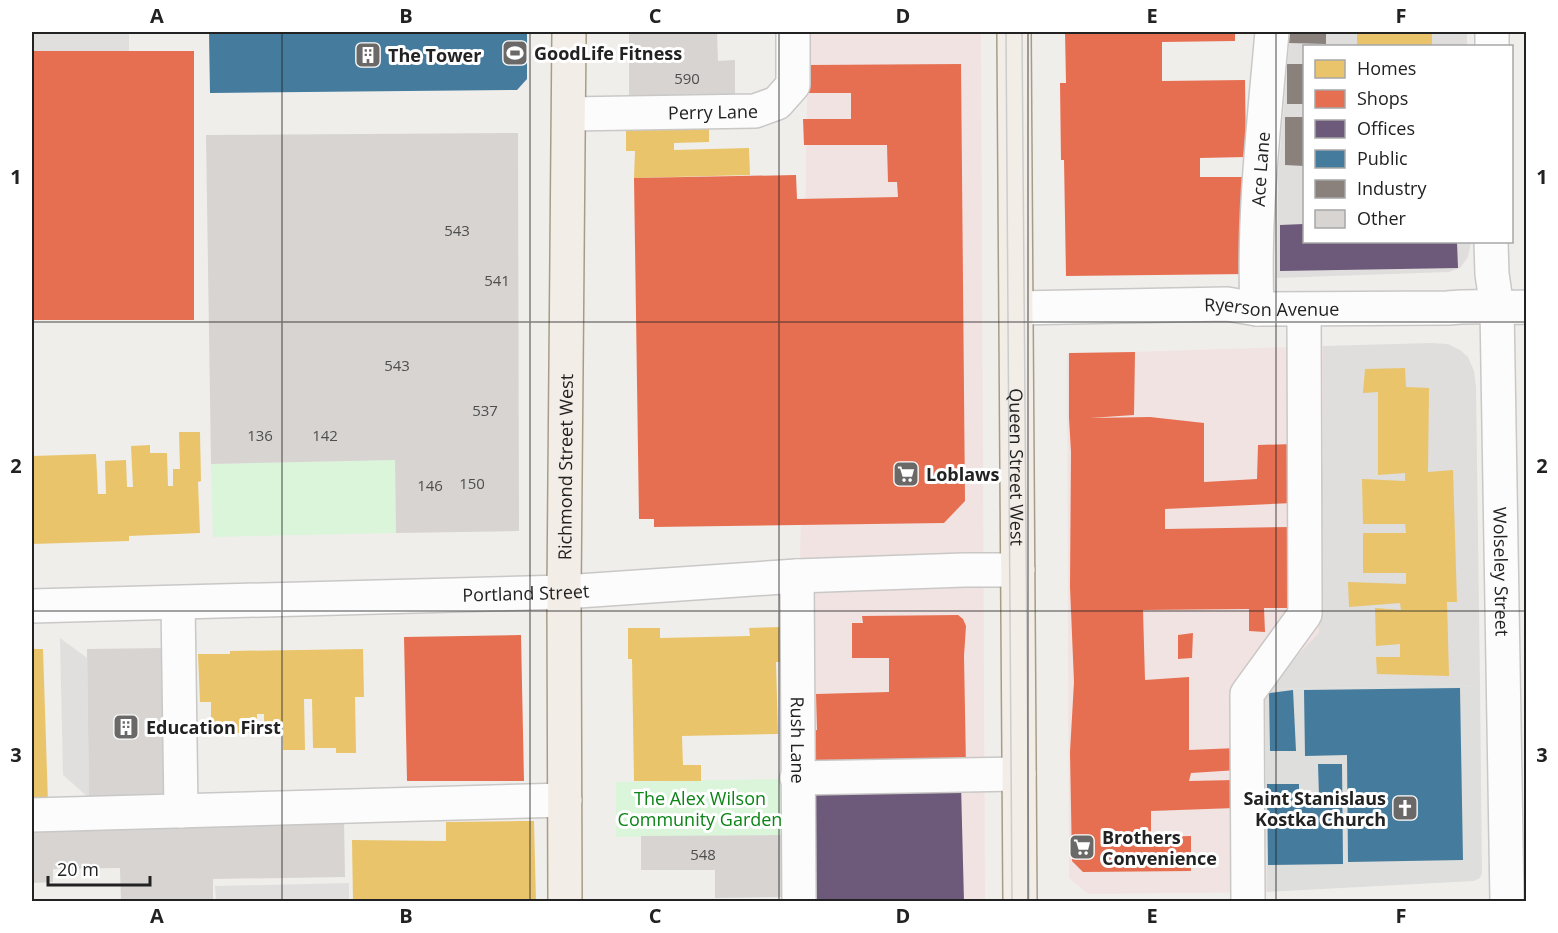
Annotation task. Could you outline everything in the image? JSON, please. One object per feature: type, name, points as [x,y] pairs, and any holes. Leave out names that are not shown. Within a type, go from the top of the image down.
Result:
[{"type":"main road","name":"Richmond Street West","points":[[565,902],[564,592],[569,32]]},
{"type":"main road","name":"Queen Street West","points":[[1014,32],[1020,902]]},
{"type":"street","name":"Perry Lane","points":[[569,114],[755,111],[777,103],[794,85],[793,32]]},
{"type":"street","name":"Ace Lane","points":[[1257,309],[1259,174],[1272,32]]},
{"type":"street","name":"Wolseley Street","points":[[1491,243],[1492,274],[1512,307],[1514,507],[1507,902]]},
{"type":"street","name":"Ryerson Avenue","points":[[1017,308],[1227,304],[1257,309],[1512,307]]},
{"type":"street","points":[[1248,902],[1247,694],[1305,614],[1304,309]]},
{"type":"street","name":"Portland Street","points":[[32,606],[564,592],[797,576],[1018,570]]},
{"type":"street","name":"Rush Lane","points":[[797,576],[799,902]]},
{"type":"street","points":[[178,603],[181,811]]},
{"type":"street","points":[[797,778],[1019,774]]},
{"type":"street","points":[[32,815],[565,800]]},
{"type":"shaded area","points":[[32,32],[129,32],[129,51],[32,51]]},
{"type":"shaded area","points":[[808,32],[981,32],[985,901],[795,902]]},
{"type":"shaded area","points":[[1290,32],[1467,32],[1467,45],[1303,45],[1303,243],[1471,243],[1468,257],[1460,268],[1449,272],[1277,278],[1278,176]]},
{"type":"shaded area","points":[[1448,344],[1460,350],[1468,357],[1474,371],[1480,685],[1265,689],[1316,528],[1323,457],[1323,346]]},
{"type":"shaded area","points":[[1323,346],[1323,457],[1316,528],[1319,633],[1265,689],[1267,892],[1088,894],[1069,878],[1067,354]]},
{"type":"shaded area","points":[[60,638],[87,658],[89,798],[63,775]]},
{"type":"shaded area","points":[[1480,685],[1482,873],[1480,878],[1474,881],[1267,892],[1265,689]]},
{"type":"shaded area","points":[[349,883],[349,901],[216,901],[215,886]]},
{"type":"green space","points":[[395,460],[396,533],[213,537],[211,464]]},
{"type":"green space","name":"The Alex Wilson Community Garden","points":[[784,779],[784,835],[616,837],[616,782]]},
{"type":"building: Homes","points":[[1357,32],[1432,32],[1432,45],[1357,45]]},
{"type":"building: Homes","points":[[709,121],[709,142],[674,143],[674,150],[749,148],[750,175],[634,178],[635,151],[626,151],[626,123]]},
{"type":"building: Homes","points":[[1405,368],[1406,387],[1429,388],[1428,472],[1453,470],[1457,602],[1447,602],[1449,676],[1377,674],[1376,657],[1400,657],[1400,644],[1376,646],[1375,608],[1401,610],[1400,603],[1349,607],[1348,582],[1406,584],[1406,573],[1363,573],[1363,533],[1406,533],[1405,524],[1363,524],[1362,479],[1405,481],[1405,473],[1378,475],[1378,392],[1363,393],[1365,369]]},
{"type":"building: Homes","points":[[179,432],[200,432],[201,481],[198,482],[200,533],[129,536],[129,541],[32,544],[32,456],[96,454],[98,494],[106,494],[105,461],[126,460],[127,487],[133,487],[131,446],[150,445],[150,453],[167,453],[168,486],[173,486],[173,469],[180,469]]},
{"type":"building: Homes","points":[[781,627],[781,662],[776,662],[778,734],[682,736],[683,765],[701,765],[701,781],[634,781],[632,659],[628,659],[628,628],[660,628],[660,638],[750,636],[749,628]]},
{"type":"building: Homes","points":[[32,649],[43,649],[48,803],[32,803]]},
{"type":"building: Homes","points":[[363,649],[364,697],[355,697],[356,753],[336,753],[336,748],[313,748],[312,699],[304,699],[305,750],[283,750],[283,728],[264,729],[264,714],[257,714],[257,733],[233,733],[233,724],[211,725],[211,702],[200,702],[198,654],[230,654],[230,651]]},
{"type":"building: Homes","points":[[534,821],[536,902],[353,902],[352,840],[446,841],[446,822]]},
{"type":"building: Shops","points":[[1065,32],[1235,32],[1235,41],[1162,42],[1162,81],[1245,80],[1246,157],[1200,158],[1200,177],[1245,177],[1247,274],[1066,276],[1060,83],[1066,83]]},
{"type":"building: Shops","points":[[32,51],[194,51],[194,320],[32,320]]},
{"type":"building: Shops","points":[[961,64],[965,501],[944,523],[654,527],[654,519],[639,519],[634,178],[796,175],[797,199],[898,197],[897,182],[888,182],[887,145],[804,145],[803,119],[851,119],[851,93],[808,93],[808,65]]},
{"type":"building: Shops","points":[[1135,352],[1134,415],[1090,418],[1150,417],[1204,423],[1204,482],[1257,479],[1258,445],[1293,444],[1293,503],[1165,509],[1165,529],[1292,527],[1292,608],[1264,608],[1265,632],[1249,631],[1249,609],[1143,610],[1145,680],[1189,677],[1189,750],[1237,748],[1238,770],[1191,773],[1189,781],[1234,780],[1235,808],[1151,811],[1151,837],[1191,836],[1191,871],[1083,872],[1072,861],[1070,752],[1074,682],[1070,587],[1069,353]]},
{"type":"building: Shops","points":[[958,615],[966,626],[964,656],[966,766],[812,769],[812,731],[817,730],[816,694],[889,692],[889,658],[852,658],[852,623],[863,623],[862,616]]},
{"type":"building: Shops","points":[[1193,633],[1192,658],[1178,659],[1178,635]]},
{"type":"building: Shops","points":[[521,635],[524,781],[407,781],[404,637]]},
{"type":"building: Offices","points":[[1303,224],[1303,243],[1457,243],[1458,268],[1280,271],[1280,225]]},
{"type":"building: Offices","points":[[961,785],[964,902],[813,902],[810,789]]},
{"type":"building: Public","name":"The Tower","points":[[209,32],[527,32],[527,79],[517,90],[210,93]]},
{"type":"building: Public","name":"Saint Stanislaus Kostka Church","points":[[1460,688],[1463,860],[1348,862],[1347,755],[1305,756],[1304,690]]},
{"type":"building: Public","points":[[1293,690],[1296,751],[1270,751],[1269,693]]},
{"type":"building: Public","points":[[1318,764],[1342,764],[1343,864],[1268,865],[1267,784],[1299,784],[1299,796],[1319,796]]},
{"type":"building: Industry","points":[[1290,32],[1326,32],[1326,44],[1289,43]]},
{"type":"building: Industry","points":[[1287,64],[1303,64],[1303,104],[1287,104]]},
{"type":"building: Industry","points":[[1285,117],[1303,117],[1303,166],[1285,165]]},
{"type":"building: Other","points":[[629,32],[717,32],[718,61],[735,60],[735,101],[629,103]]},
{"type":"building: Other","points":[[518,133],[519,531],[396,533],[395,460],[211,464],[206,135]]},
{"type":"building: Other","name":"Education First","points":[[164,648],[166,797],[89,798],[87,649]]},
{"type":"building: Other","points":[[344,820],[345,877],[213,879],[213,902],[121,902],[120,868],[53,869],[53,882],[32,883],[32,826]]},
{"type":"building: Other","points":[[784,835],[785,897],[715,898],[715,870],[641,870],[641,836]]},
{"type":"tram line","points":[[1006,32],[1012,902]]},
{"type":"tram line","points":[[1022,32],[1029,902]]},
{"type":"place","name":"GoodLife Fitness","points":[[515,53]]},
{"type":"place","name":"The Tower","points":[[368,55]]},
{"type":"place","name":"Loblaws","points":[[906,474]]},
{"type":"place","name":"Education First","points":[[126,727]]},
{"type":"place","name":"Saint Stanislaus Kostka Church","points":[[1405,808]]},
{"type":"place","name":"Brothers Convenience","points":[[1082,847]]}]
